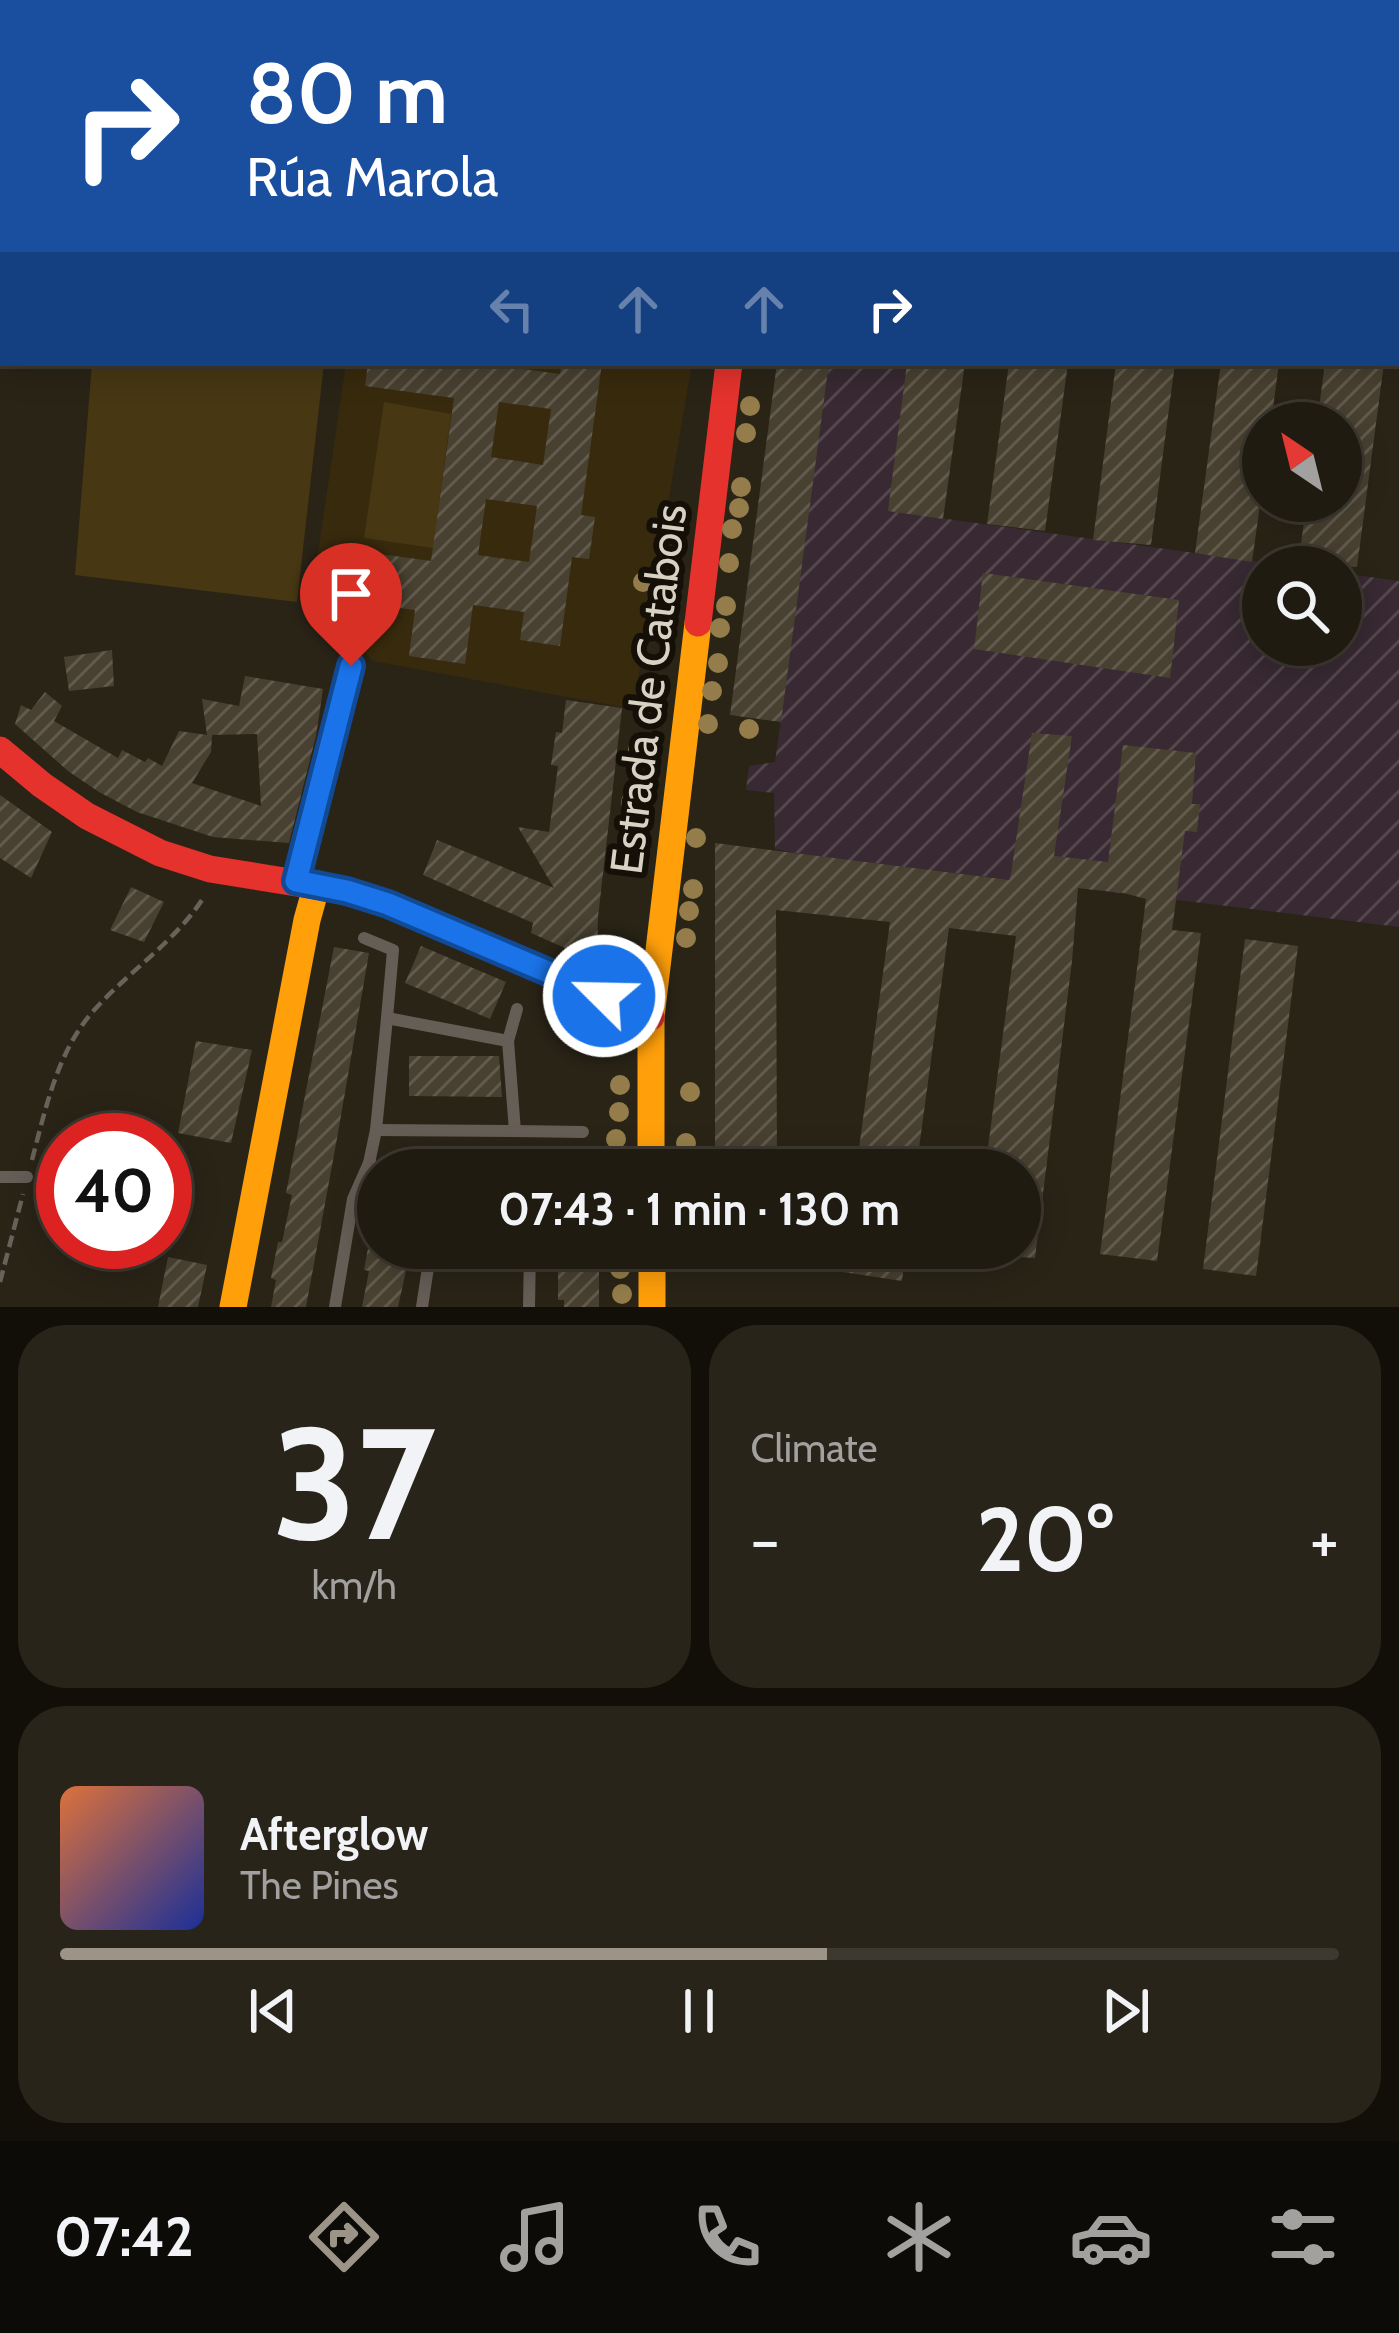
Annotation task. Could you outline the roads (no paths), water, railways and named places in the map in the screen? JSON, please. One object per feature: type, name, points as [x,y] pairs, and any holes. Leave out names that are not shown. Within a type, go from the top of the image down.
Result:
[{"type":"street","name":"Estrada de Catabois","points":[[651,1149],[651,1017],[729,366]]},
{"type":"street","points":[[233,1307],[303,941],[306,883],[351,666]]},
{"type":"street","points":[[0,750],[108,830],[186,862],[306,883],[388,904],[651,1017]]},
{"type":"street","points":[[652,1269],[652,1307]]},
{"type":"lane","points":[[364,938],[393,950],[375,1149]]},
{"type":"lane","points":[[515,1131],[508,1041],[517,1009]]},
{"type":"lane","points":[[388,1018],[508,1041]]},
{"type":"lane","points":[[376,1130],[584,1132]]},
{"type":"lane","points":[[0,1177],[27,1177]]},
{"type":"lane","points":[[334,1307],[357,1193]]},
{"type":"lane","points":[[422,1307],[428,1269]]},
{"type":"lane","points":[[529,1307],[530,1269]]}]
